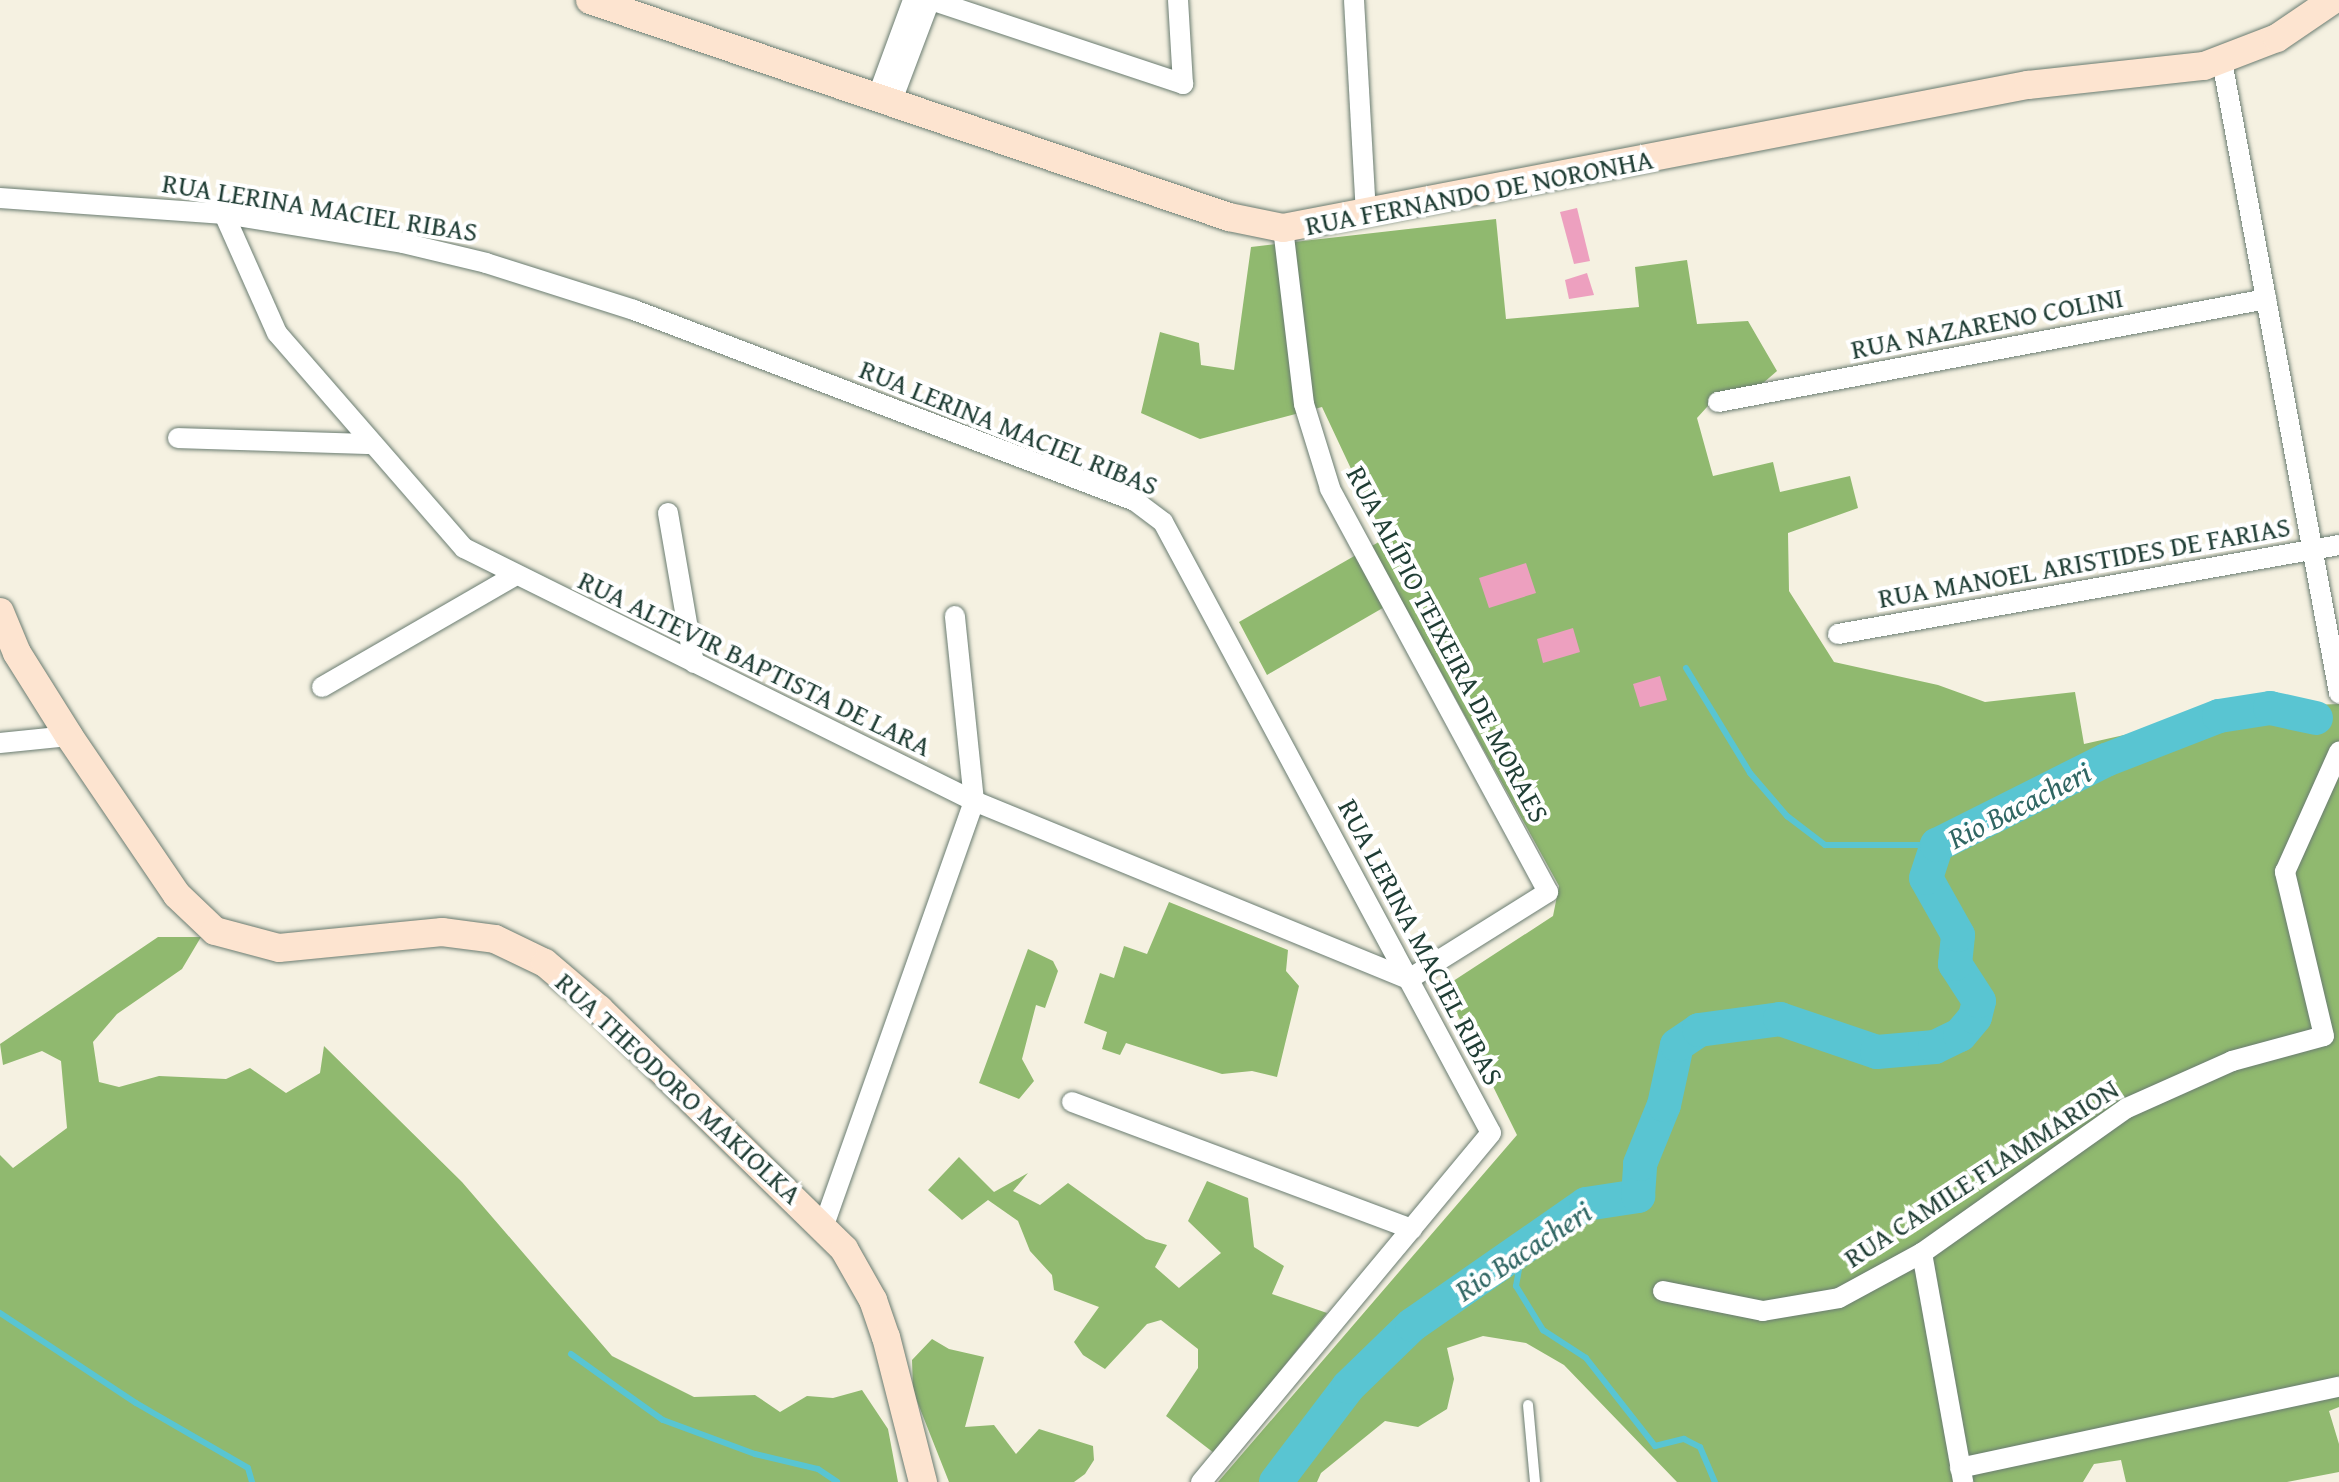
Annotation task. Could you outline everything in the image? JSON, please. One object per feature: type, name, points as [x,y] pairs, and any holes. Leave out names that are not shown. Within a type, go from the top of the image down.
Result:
[{"type":"main road","name":"RUA FERNANDO DE NORONHA","points":[[590,0],[1229,217],[1283,228],[1366,215],[2028,85],[2222,61],[2277,38],[2333,0]]},
{"type":"main road","name":"RUA THEODORO MAKIOLKA","points":[[0,612],[17,653],[69,736],[177,895],[215,931],[279,948],[442,932],[495,939],[521,949],[591,1001],[824,1225],[873,1300],[923,1482]]},
{"type":"street","points":[[884,101],[913,0]]},
{"type":"street","points":[[884,101],[930,0],[1183,84],[1178,0]]},
{"type":"street","points":[[1354,0],[1366,215]]},
{"type":"street","points":[[2222,61],[2339,693]]},
{"type":"street","name":"RUA LERINA MACIEL RIBAS","points":[[0,198],[224,214],[403,243],[562,284],[1150,509],[1173,536],[1491,1133],[1201,1482]]},
{"type":"street","name":"RUA ALTEVIR BAPTISTA DE LARA","points":[[224,214],[277,333],[464,548],[514,576],[974,801],[1409,979]]},
{"type":"street","name":"RUA ALÍPIO TEIXEIRA DE MORAES","points":[[1283,228],[1304,404],[1330,488],[1548,892],[1409,979]]},
{"type":"street","name":"RUA NAZARENO COLINI","points":[[1718,402],[2266,299]]},
{"type":"street","points":[[178,438],[373,444]]},
{"type":"street","points":[[668,513],[694,663]]},
{"type":"street","name":"RUA MANOEL ARISTIDES DE FARIAS","points":[[1838,634],[2339,545]]},
{"type":"street","points":[[322,687],[514,576]]},
{"type":"street","points":[[824,1225],[974,801],[955,616]]},
{"type":"street","points":[[0,743],[69,736]]},
{"type":"street","name":"RUA CAMILE FLAMMARION","points":[[1663,1291],[1740,1309],[1794,1309],[1864,1287],[1922,1253],[2127,1108],[2232,1061],[2324,1036],[2285,872],[2339,752]]},
{"type":"street","points":[[1072,1102],[1412,1229]]},
{"type":"street","points":[[1922,1253],[1961,1475],[2339,1387]]},
{"type":"lane","points":[[1528,1405],[1535,1482]]},
{"type":"green space","points":[[1496,219],[1506,319],[1639,307],[1635,267],[1687,260],[1697,324],[1748,321],[1777,371],[1762,384],[1717,396],[1697,418],[1713,476],[1773,462],[1780,492],[1850,476],[1858,508],[1788,533],[1789,591],[1834,662],[1938,685],[1985,702],[2075,692],[2084,744],[2249,707],[2339,704],[2339,1407],[2329,1411],[2339,1444],[2339,1472],[2287,1482],[2126,1482],[2121,1460],[2094,1464],[2083,1482],[1677,1482],[1564,1365],[1526,1343],[1483,1336],[1447,1348],[1454,1379],[1447,1409],[1418,1427],[1385,1421],[1321,1473],[1317,1482],[1218,1482],[1517,1135],[1444,987],[1553,916],[1559,886],[1400,598],[1267,675],[1239,622],[1384,539],[1322,407],[1200,439],[1141,413],[1160,332],[1199,343],[1201,365],[1234,370],[1251,247]]},
{"type":"green space","points":[[1169,902],[1288,950],[1286,971],[1299,986],[1277,1077],[1252,1071],[1222,1074],[1126,1043],[1120,1055],[1102,1049],[1107,1032],[1084,1023],[1100,973],[1114,978],[1124,946],[1147,954]]},
{"type":"green space","points":[[158,937],[201,937],[182,969],[117,1014],[93,1042],[99,1082],[119,1087],[159,1076],[226,1079],[250,1068],[286,1093],[320,1073],[324,1046],[462,1182],[612,1356],[694,1397],[755,1395],[780,1412],[807,1396],[833,1398],[862,1390],[888,1429],[898,1482],[0,1482],[0,1155],[13,1168],[67,1128],[61,1061],[42,1051],[3,1065],[0,1044]]},
{"type":"green space","points":[[1028,949],[1053,961],[1058,971],[1045,1008],[1036,1005],[1022,1059],[1034,1081],[1019,1099],[979,1083]]},
{"type":"green space","points":[[959,1157],[994,1192],[1028,1173],[1013,1191],[1040,1205],[1068,1183],[1146,1239],[1167,1245],[1155,1267],[1179,1288],[1221,1253],[1188,1221],[1207,1181],[1248,1198],[1254,1247],[1284,1266],[1272,1294],[1327,1313],[1214,1453],[1166,1416],[1198,1368],[1198,1349],[1161,1320],[1147,1324],[1105,1369],[1083,1355],[1074,1342],[1099,1307],[1054,1290],[1052,1275],[1030,1251],[1018,1221],[988,1200],[962,1220],[928,1190]]},
{"type":"green space","points":[[932,1339],[949,1349],[984,1357],[965,1427],[994,1425],[1016,1454],[1039,1429],[1093,1446],[1094,1460],[1085,1474],[1074,1482],[949,1482],[913,1391],[912,1360]]},
{"type":"building","points":[[1577,208],[1590,261],[1574,264],[1560,212]]},
{"type":"building","points":[[1587,273],[1594,295],[1569,299],[1565,280]]},
{"type":"building","points":[[1526,563],[1536,593],[1489,608],[1479,578]]},
{"type":"building","points":[[1573,628],[1580,652],[1543,663],[1537,639]]},
{"type":"building","points":[[1660,676],[1667,700],[1640,707],[1633,684]]},
{"type":"waterway","points":[[1686,668],[1750,773],[1787,816],[1825,845],[1937,845]]},
{"type":"waterway","name":"Rio Bacacheri","points":[[1276,1482],[1348,1387],[1412,1325],[1586,1204],[1638,1196],[1640,1164],[1664,1105],[1677,1045],[1699,1030],[1780,1019],[1877,1052],[1935,1047],[1960,1035],[1975,1017],[1979,1001],[1955,964],[1958,935],[1926,878],[1937,845],[2106,760],[2219,716],[2270,708],[2316,718]]},
{"type":"waterway","points":[[1524,1242],[1516,1286],[1543,1330],[1586,1358],[1655,1446],[1684,1439],[1700,1447],[1715,1482]]},
{"type":"waterway","points":[[0,1313],[136,1403],[248,1468],[252,1482]]},
{"type":"waterway","points":[[571,1354],[663,1420],[755,1454],[818,1469],[837,1482]]}]
